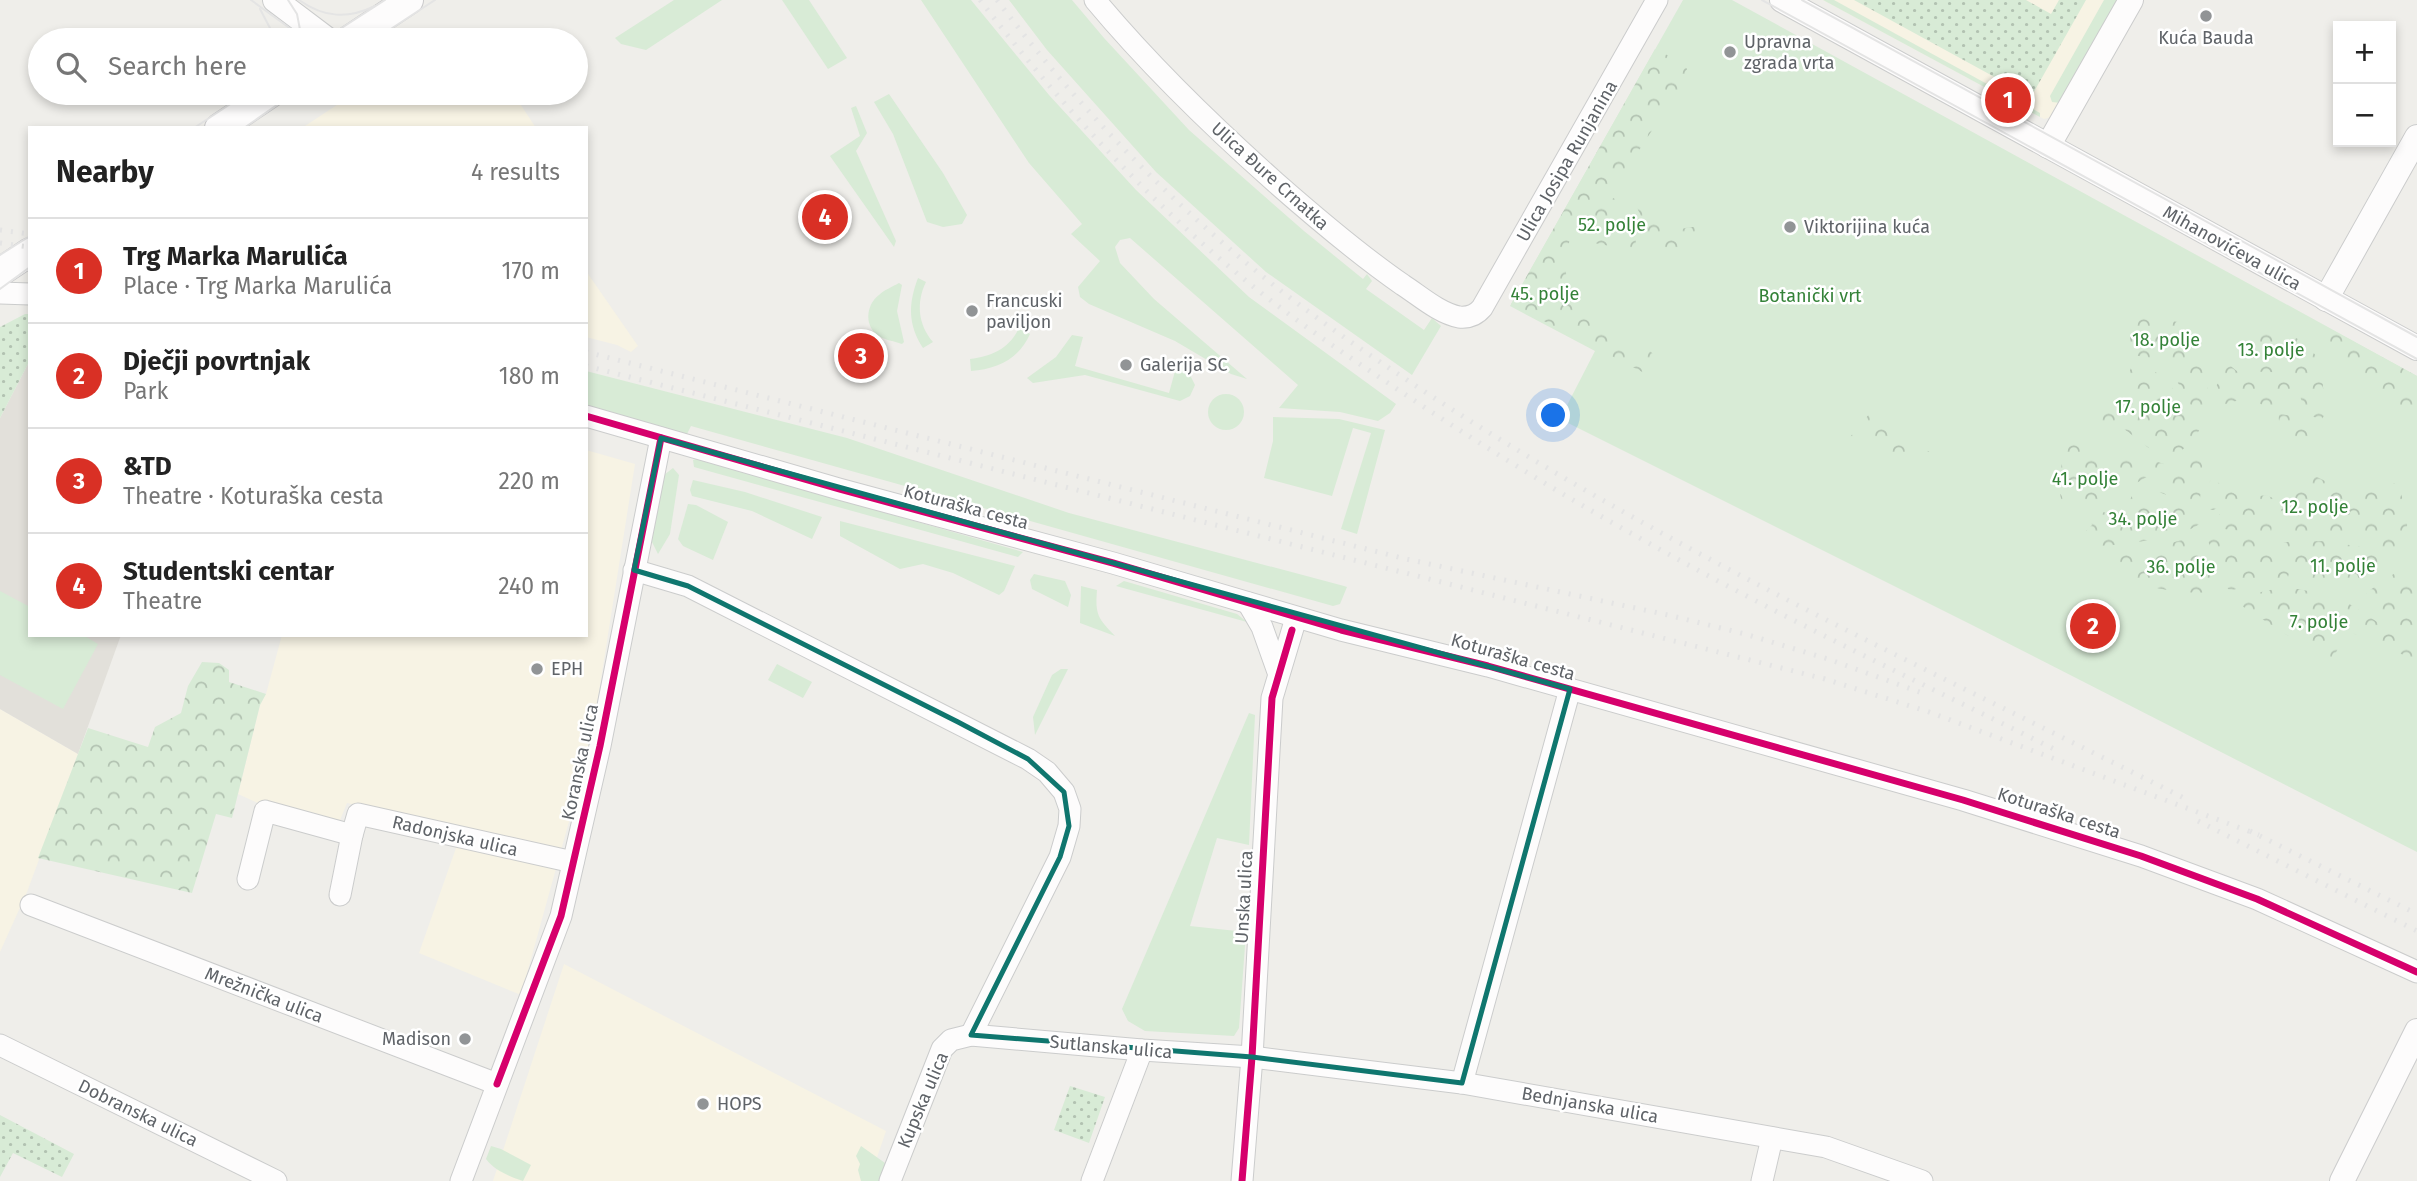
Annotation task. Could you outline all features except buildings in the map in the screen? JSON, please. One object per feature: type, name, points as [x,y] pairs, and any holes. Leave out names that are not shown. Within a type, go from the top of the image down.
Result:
[{"type":"main road","points":[[367,28],[409,0]]},
{"type":"main road","points":[[222,126],[253,105]]},
{"type":"main road","points":[[0,272],[28,253]]},
{"type":"street","points":[[275,0],[312,28]]},
{"type":"street","name":"Ulica Đure Crnatka","points":[[1095,0],[1186,101],[1331,231],[1434,305],[1455,316],[1470,317]]},
{"type":"street","name":"Ulica Josipa Runjanina","points":[[1470,317],[1482,308],[1492,293],[1657,0]]},
{"type":"street","name":"Mihanovićeva ulica","points":[[1782,0],[2417,348]]},
{"type":"street","points":[[2048,146],[2131,0]]},
{"type":"street","points":[[2326,299],[2417,136]]},
{"type":"street","points":[[0,293],[28,294]]},
{"type":"street","name":"Koturaška cesta","points":[[588,417],[839,489],[1113,563],[1341,631],[1435,652],[1963,800],[2141,856],[2257,899],[2417,971]]},
{"type":"street","name":"Koranska ulica","points":[[461,1181],[562,916],[600,746],[661,438]]},
{"type":"street","points":[[634,570],[688,586],[958,722],[1028,759],[1047,772],[1064,792],[1070,809],[1069,826],[1060,857],[971,1035]]},
{"type":"street","points":[[1248,603],[1262,627],[1278,672]]},
{"type":"street","name":"Unska ulica","points":[[1242,1181],[1252,1057],[1272,698],[1296,618]]},
{"type":"street","name":"Koturaška cesta","points":[[1462,1083],[1570,689]]},
{"type":"street","points":[[248,879],[265,811],[352,835],[340,895]]},
{"type":"street","name":"Radonjska ulica","points":[[352,835],[358,814],[573,862]]},
{"type":"street","name":"Mrežnička ulica","points":[[31,905],[497,1084]]},
{"type":"street","points":[[2342,1181],[2417,1031]]},
{"type":"street","name":"Sutlanska ulica","points":[[971,1035],[1252,1057]]},
{"type":"street","name":"Kupska ulica","points":[[890,1181],[942,1049],[951,1040],[971,1035]]},
{"type":"street","name":"Dobranska ulica","points":[[0,1045],[276,1181]]},
{"type":"street","points":[[1092,1181],[1142,1050]]},
{"type":"street","name":"Bednjanska ulica","points":[[1252,1057],[1462,1083],[1826,1147],[1922,1181]]},
{"type":"street","points":[[1762,1181],[1772,1138]]},
{"type":"highlighted area","points":[[661,438],[1570,689],[1462,1083],[1252,1057],[971,1035],[1060,857],[1069,826],[1064,792],[1028,759],[958,722],[688,586],[634,570]]},
{"type":"shaded area","points":[[1823,0],[2120,0],[2051,117],[2044,119]]},
{"type":"shaded area","points":[[337,105],[521,105],[535,126],[305,126]]},
{"type":"shaded area","points":[[588,274],[638,346],[631,352],[617,345],[588,338]]},
{"type":"shaded area","points":[[28,364],[28,637],[120,637],[78,754],[0,709],[0,418]]},
{"type":"shaded area","points":[[588,451],[635,464],[591,742],[521,995],[419,953],[462,831],[426,820],[347,803],[340,820],[262,805],[238,794],[260,705],[266,694],[281,637],[588,637]]},
{"type":"shaded area","points":[[0,709],[78,754],[27,892],[0,952]]},
{"type":"shaded area","points":[[564,964],[886,1131],[869,1181],[493,1181]]},
{"type":"green space","points":[[674,0],[722,0],[646,50],[621,44],[615,38]]},
{"type":"green space","points":[[782,0],[809,0],[847,58],[828,69]]},
{"type":"green space","points":[[921,0],[971,0],[1049,95],[1136,190],[1249,297],[1396,404],[1390,413],[1378,421],[1340,412],[1279,408],[1298,385],[1130,238],[1120,240],[1115,247],[1120,263],[1154,299],[1247,379],[1231,374],[1175,341],[1089,304],[1080,297],[1078,287],[1100,261],[1071,234],[1082,224],[1029,163]]},
{"type":"green space","points":[[1009,0],[1072,0],[1189,130],[1363,279],[1367,274],[1372,281],[1366,289],[1424,330],[1432,318],[1441,326],[1412,375],[1266,272],[1156,172],[1047,50]]},
{"type":"green space","name":"Botanički vrt","points":[[1683,0],[1732,0],[2417,376],[2417,852],[1560,419],[1595,351],[1510,306]]},
{"type":"green space","points":[[1823,0],[1834,0],[2040,113],[2040,117]]},
{"type":"green space","points":[[1854,0],[2026,0],[2051,14],[2059,0],[2086,0],[2031,97]]},
{"type":"green space","points":[[2104,0],[2120,0],[2061,103],[2052,102],[2050,96]]},
{"type":"green space","name":"45. polje","points":[[1655,49],[1681,62],[1687,69],[1686,78],[1624,171],[1583,213],[1571,237],[1566,263],[1569,288],[1589,318],[1607,333],[1643,347],[1653,354],[1657,360],[1650,376],[1511,304]]},
{"type":"green space","points":[[889,94],[943,173],[967,215],[962,224],[943,227],[927,222],[893,134],[874,102]]},
{"type":"green space","points":[[856,106],[867,133],[856,151],[896,241],[894,247],[830,156],[860,136],[851,108]]},
{"type":"green space","name":"52. polje","points":[[1611,197],[1619,201],[1632,217],[1636,247],[1626,249],[1578,240],[1591,216]]},
{"type":"green space","points":[[1642,199],[1664,225],[1678,230],[1697,227],[1703,236],[1700,241],[1683,249],[1657,254],[1649,250],[1643,221],[1635,203]]},
{"type":"green space","points":[[918,278],[926,282],[920,313],[924,328],[933,342],[923,348],[914,331],[911,314],[912,297]]},
{"type":"green space","points":[[899,283],[902,285],[897,311],[904,342],[902,344],[876,334],[870,325],[868,314],[875,299]]},
{"type":"green space","points":[[28,314],[28,364],[0,418],[0,327]]},
{"type":"green space","name":"18. polje","points":[[2131,315],[2178,322],[2208,363],[2210,371],[2205,407],[2189,404],[2174,374],[2164,363],[2131,355]]},
{"type":"green space","points":[[2325,326],[2417,376],[2417,420],[2319,337]]},
{"type":"green space","points":[[1019,328],[1030,334],[1020,350],[998,365],[971,371],[970,359],[999,350]]},
{"type":"green space","name":"13. polje","points":[[2272,328],[2300,341],[2317,358],[2322,371],[2326,406],[2322,419],[2306,415],[2295,380],[2289,376],[2276,372],[2254,371],[2238,365],[2236,353],[2242,344],[2255,334]]},
{"type":"green space","points":[[1072,335],[1083,337],[1075,366],[1169,393],[1177,364],[1185,365],[1195,385],[1190,396],[1180,401],[1085,375],[1033,383],[1027,378],[1056,357]]},
{"type":"green space","name":"17. polje","points":[[2133,363],[2145,366],[2162,376],[2169,382],[2182,404],[2203,417],[2197,434],[2174,457],[2153,451],[2121,427],[2101,421],[2100,418],[2124,385]]},
{"type":"green space","points":[[2226,364],[2249,377],[2287,382],[2291,386],[2293,406],[2278,408],[2244,401],[2219,406],[2215,404],[2216,387]]},
{"type":"green space","points":[[588,372],[847,438],[1069,513],[1347,587],[1340,604],[1333,606],[691,426],[686,436],[588,408]]},
{"type":"green space","points":[[1226,394],[1239,399],[1244,412],[1239,425],[1226,430],[1213,425],[1208,412],[1213,399]]},
{"type":"green space","points":[[1870,413],[1897,436],[1930,452],[1934,459],[1892,453],[1851,439]]},
{"type":"green space","points":[[2279,414],[2301,419],[2315,428],[2317,432],[2302,458],[2292,451],[2284,440]]},
{"type":"green space","points":[[1273,417],[1339,419],[1385,430],[1357,534],[1341,529],[1371,433],[1353,428],[1332,496],[1264,478],[1273,441]]},
{"type":"green space","name":"41. polje","points":[[2075,438],[2105,459],[2124,460],[2137,455],[2164,464],[2159,470],[2114,495],[2076,507],[2065,507],[2060,492],[2061,471],[2066,451]]},
{"type":"green space","points":[[2195,446],[2199,448],[2203,472],[2199,507],[2148,488],[2147,486],[2178,464]]},
{"type":"green space","points":[[693,460],[1023,552],[1018,557],[694,467]]},
{"type":"green space","points":[[673,468],[679,475],[670,534],[658,554],[652,542],[654,508],[664,475]]},
{"type":"green space","name":"12. polje","points":[[2305,471],[2348,494],[2350,491],[2371,490],[2395,483],[2400,489],[2407,520],[2406,534],[2397,556],[2388,553],[2373,541],[2354,535],[2280,534],[2284,499],[2298,476]]},
{"type":"green space","points":[[693,480],[745,492],[822,517],[812,539],[752,511],[692,496],[690,490]]},
{"type":"green space","points":[[2214,480],[2239,499],[2213,510],[2209,509],[2210,481]]},
{"type":"green space","points":[[2266,495],[2275,499],[2269,534],[2215,528],[2210,523],[2213,518],[2254,497]]},
{"type":"green space","name":"34. polje","points":[[2132,496],[2197,513],[2200,523],[2166,537],[2092,546],[2083,534],[2092,525],[2090,519],[2094,512],[2122,513]]},
{"type":"green space","points":[[688,504],[696,505],[728,522],[713,560],[683,546],[678,539]]},
{"type":"green space","points":[[840,521],[1015,566],[1004,591],[999,595],[953,573],[923,564],[900,569],[840,536]]},
{"type":"green space","points":[[2209,531],[2266,541],[2274,545],[2289,573],[2288,577],[2228,589],[2208,541]]},
{"type":"green space","name":"36. polje","points":[[2193,537],[2199,540],[2219,585],[2219,591],[2190,592],[2156,588],[2125,577],[2102,560],[2102,555],[2107,553],[2145,550]]},
{"type":"green space","name":"11. polje","points":[[2324,541],[2368,548],[2389,560],[2389,566],[2371,578],[2345,588],[2301,577],[2282,545],[2284,542]]},
{"type":"green space","points":[[2401,569],[2417,582],[2417,634],[2396,625],[2364,602],[2364,597],[2370,590]]},
{"type":"green space","points":[[1034,574],[1065,581],[1071,595],[1068,607],[1032,589],[1030,580]]},
{"type":"green space","points":[[1124,581],[1237,614],[1247,622],[1116,586]]},
{"type":"green space","points":[[1081,586],[1097,590],[1099,616],[1115,636],[1080,623]]},
{"type":"green space","name":"7. polje","points":[[2298,589],[2346,602],[2417,643],[2417,662],[2374,640],[2348,632],[2332,659],[2285,634],[2239,604],[2242,597],[2269,590]]},
{"type":"green space","points":[[0,591],[28,606],[28,637],[86,637],[98,644],[63,709],[0,675]]},
{"type":"green space","points":[[202,662],[219,663],[229,670],[229,682],[266,694],[260,705],[232,818],[216,814],[192,893],[38,858],[88,728],[148,747],[155,727],[181,713],[188,686]]},
{"type":"green space","points":[[777,664],[812,682],[803,698],[768,680]]},
{"type":"green space","points":[[1061,669],[1068,669],[1035,735],[1033,717],[1052,675]]},
{"type":"green space","points":[[1249,713],[1255,715],[1249,845],[1217,838],[1190,926],[1246,932],[1239,1028],[1234,1036],[1145,1031],[1128,1021],[1122,1009]]},
{"type":"green space","points":[[1070,1086],[1105,1097],[1089,1143],[1054,1130]]},
{"type":"green space","points":[[0,1115],[74,1154],[62,1177],[13,1153],[0,1177]]},
{"type":"green space","points":[[491,1146],[531,1165],[523,1181],[503,1173],[489,1163],[486,1159]]},
{"type":"green space","points":[[861,1146],[885,1163],[882,1181],[861,1181],[858,1170],[860,1164],[856,1156]]},
{"type":"tram line","points":[[251,0],[290,28]]},
{"type":"tram line","points":[[288,0],[297,14],[300,28]]},
{"type":"tram line","points":[[299,0],[308,6],[336,15],[355,13],[375,6]]},
{"type":"tram line","points":[[342,28],[385,0]]},
{"type":"tram line","points":[[392,28],[435,0]]},
{"type":"tram line","points":[[1762,0],[2417,359]]},
{"type":"tram line","points":[[1802,0],[2417,337]]},
{"type":"tram line","points":[[260,9],[270,28]]},
{"type":"tram line","points":[[197,126],[229,105]]},
{"type":"tram line","points":[[247,126],[277,105]]},
{"type":"tram line","points":[[0,255],[28,237]]},
{"type":"tram line","points":[[0,289],[28,268]]},
{"type":"railway","points":[[980,0],[1074,114],[1176,220],[1250,284],[1332,345],[1474,439],[1616,525],[1797,622],[2054,749]]},
{"type":"railway","points":[[997,0],[1076,97],[1163,188],[1224,244],[1279,289],[1394,371],[1541,464],[1722,566],[2184,798]]},
{"type":"railway","points":[[0,230],[28,234]]},
{"type":"railway","points":[[0,243],[28,247]]},
{"type":"railway","points":[[588,353],[1406,559],[1745,634],[1828,659],[1922,693]]},
{"type":"railway","points":[[588,367],[1825,679],[1929,712],[2259,835]]},
{"type":"railway","points":[[2198,821],[2417,931]]},
{"type":"railway","points":[[2250,831],[2417,914]]},
{"type":"cycle path","points":[[588,417],[839,489],[1113,563],[1341,630],[1488,666],[1963,800],[2141,856],[2257,899],[2417,972]]},
{"type":"cycle path","points":[[497,1084],[561,916],[600,746],[661,438]]},
{"type":"cycle path","points":[[1242,1181],[1252,1057],[1272,698],[1292,630]]},
{"type":"place","name":"Kuća Bauda","points":[[2206,16]]},
{"type":"place","name":"Upravna zgrada vrta","points":[[1730,52]]},
{"type":"place","name":"Trg Marka Marulića","points":[[2008,100]]},
{"type":"place","name":"Studentski centar","points":[[825,217]]},
{"type":"place","name":"Viktorijina kuća","points":[[1790,227]]},
{"type":"place","name":"Francuski paviljon","points":[[972,311]]},
{"type":"place","name":"&TD","points":[[861,356]]},
{"type":"place","name":"Galerija SC","points":[[1126,365]]},
{"type":"place","name":"Dječji povrtnjak","points":[[2093,626]]},
{"type":"place","name":"EPH","points":[[537,669]]},
{"type":"place","name":"Madison","points":[[465,1039]]},
{"type":"place","name":"HOPS","points":[[703,1104]]}]
